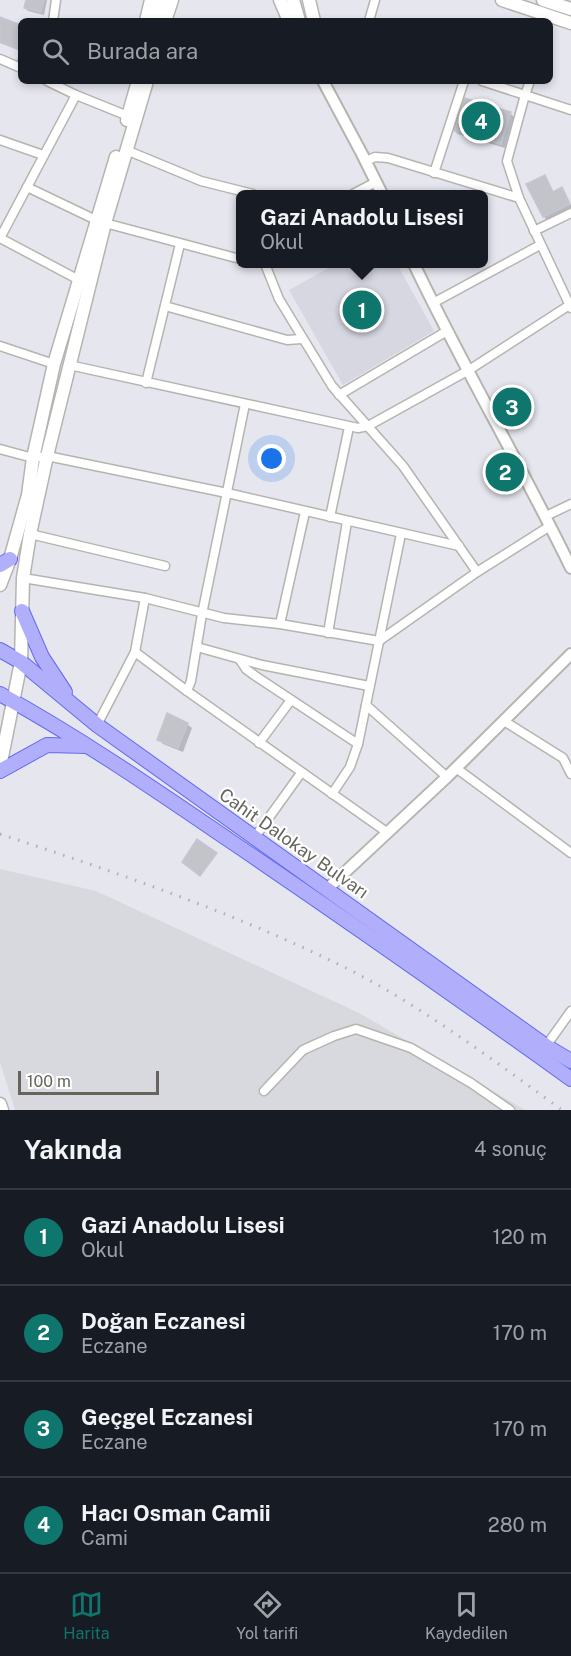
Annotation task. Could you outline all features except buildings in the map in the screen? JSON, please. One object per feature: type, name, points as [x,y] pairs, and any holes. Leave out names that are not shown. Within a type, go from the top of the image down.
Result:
[{"type":"main road","points":[[147,18],[151,0]]},
{"type":"main road","points":[[155,18],[160,0]]},
{"type":"main road","points":[[166,18],[172,0]]},
{"type":"main road","points":[[280,0],[288,18]]},
{"type":"main road","points":[[292,0],[298,18]]},
{"type":"main road","points":[[502,0],[543,18]]},
{"type":"main road","points":[[543,0],[571,9]]},
{"type":"main road","points":[[306,18],[308,1]]},
{"type":"main road","points":[[308,1],[313,18]]},
{"type":"main road","points":[[553,22],[571,22]]},
{"type":"main road","points":[[0,585],[3,560],[28,495],[33,458],[54,364],[79,280],[126,150],[146,84]]},
{"type":"main road","points":[[0,769],[21,663],[23,578],[30,534],[101,221],[135,85]]},
{"type":"main road","points":[[22,611],[42,657],[73,704]]},
{"type":"main road","name":"Cahit Dalokay Bulvarı","points":[[0,650],[21,663],[97,725],[546,1046],[571,1061]]},
{"type":"main road","name":"Cahit Dalokay Bulvarı","points":[[0,694],[90,747],[390,949],[571,1079]]},
{"type":"main road","points":[[0,769],[47,745],[90,747]]},
{"type":"main road","points":[[0,1104],[2,1110]]},
{"type":"street","points":[[53,18],[56,0]]},
{"type":"street","points":[[370,18],[375,0]]},
{"type":"street","points":[[0,59],[18,67]]},
{"type":"street","points":[[53,84],[128,116]]},
{"type":"street","points":[[325,84],[380,190]]},
{"type":"street","points":[[434,173],[463,84]]},
{"type":"street","points":[[491,84],[571,110]]},
{"type":"street","points":[[69,366],[349,428],[368,426],[469,370],[570,306],[519,198],[507,161],[530,84]]},
{"type":"street","points":[[76,95],[0,238],[79,280]]},
{"type":"street","points":[[0,140],[43,155]]},
{"type":"street","points":[[126,150],[201,181],[236,190]]},
{"type":"street","points":[[366,161],[375,157],[388,158],[519,198]]},
{"type":"street","points":[[362,190],[376,182]]},
{"type":"street","points":[[27,187],[101,221],[236,258]]},
{"type":"street","points":[[534,231],[571,213]]},
{"type":"street","points":[[146,383],[180,244]]},
{"type":"street","points":[[433,303],[540,245]]},
{"type":"street","points":[[265,268],[279,299],[339,395],[403,466],[477,572]]},
{"type":"street","points":[[416,268],[571,568]]},
{"type":"street","points":[[165,306],[287,340],[303,339]]},
{"type":"street","points":[[339,395],[447,331]]},
{"type":"street","points":[[0,346],[54,364]]},
{"type":"street","points":[[187,691],[191,681],[202,614],[245,404]]},
{"type":"street","points":[[330,518],[349,428]]},
{"type":"street","points":[[0,448],[33,458],[47,456],[227,493],[459,546]]},
{"type":"street","points":[[23,578],[145,598],[202,614],[280,624],[379,641],[571,504]]},
{"type":"street","points":[[280,624],[305,512]]},
{"type":"street","points":[[328,633],[347,522]]},
{"type":"street","points":[[30,534],[165,566]]},
{"type":"street","points":[[332,794],[350,767],[358,744],[401,534]]},
{"type":"street","points":[[97,725],[135,652],[145,598]]},
{"type":"street","points":[[197,647],[240,660],[369,686]]},
{"type":"street","points":[[135,652],[388,833]]},
{"type":"street","points":[[327,889],[447,777],[571,654]]},
{"type":"street","points":[[240,660],[250,672],[358,744]]},
{"type":"street","points":[[260,743],[291,700]]},
{"type":"street","points":[[366,705],[447,777]]},
{"type":"street","points":[[504,721],[563,758],[571,774]]},
{"type":"street","points":[[456,768],[571,853]]},
{"type":"street","points":[[255,837],[301,772]]},
{"type":"street","points":[[546,1046],[571,1011]]},
{"type":"street","points":[[264,1091],[303,1050],[356,1029],[411,1048],[471,1083],[510,1110]]},
{"type":"shaded area","points":[[329,268],[399,268],[434,331],[343,385],[289,290]]},
{"type":"shaded area","points":[[0,869],[96,891],[361,1014],[525,1110],[15,1110],[0,1062]]},
{"type":"railway","points":[[0,834],[129,878],[213,910],[338,964],[368,979],[425,1014],[481,1051],[562,1110]]},
{"type":"place","name":"Hacı Osman Camii","points":[[481,121]]},
{"type":"place","name":"Gazi Anadolu Lisesi","points":[[362,310]]},
{"type":"place","name":"Geçgel Eczanesi","points":[[512,407]]},
{"type":"place","name":"Doğan Eczanesi","points":[[505,472]]}]
